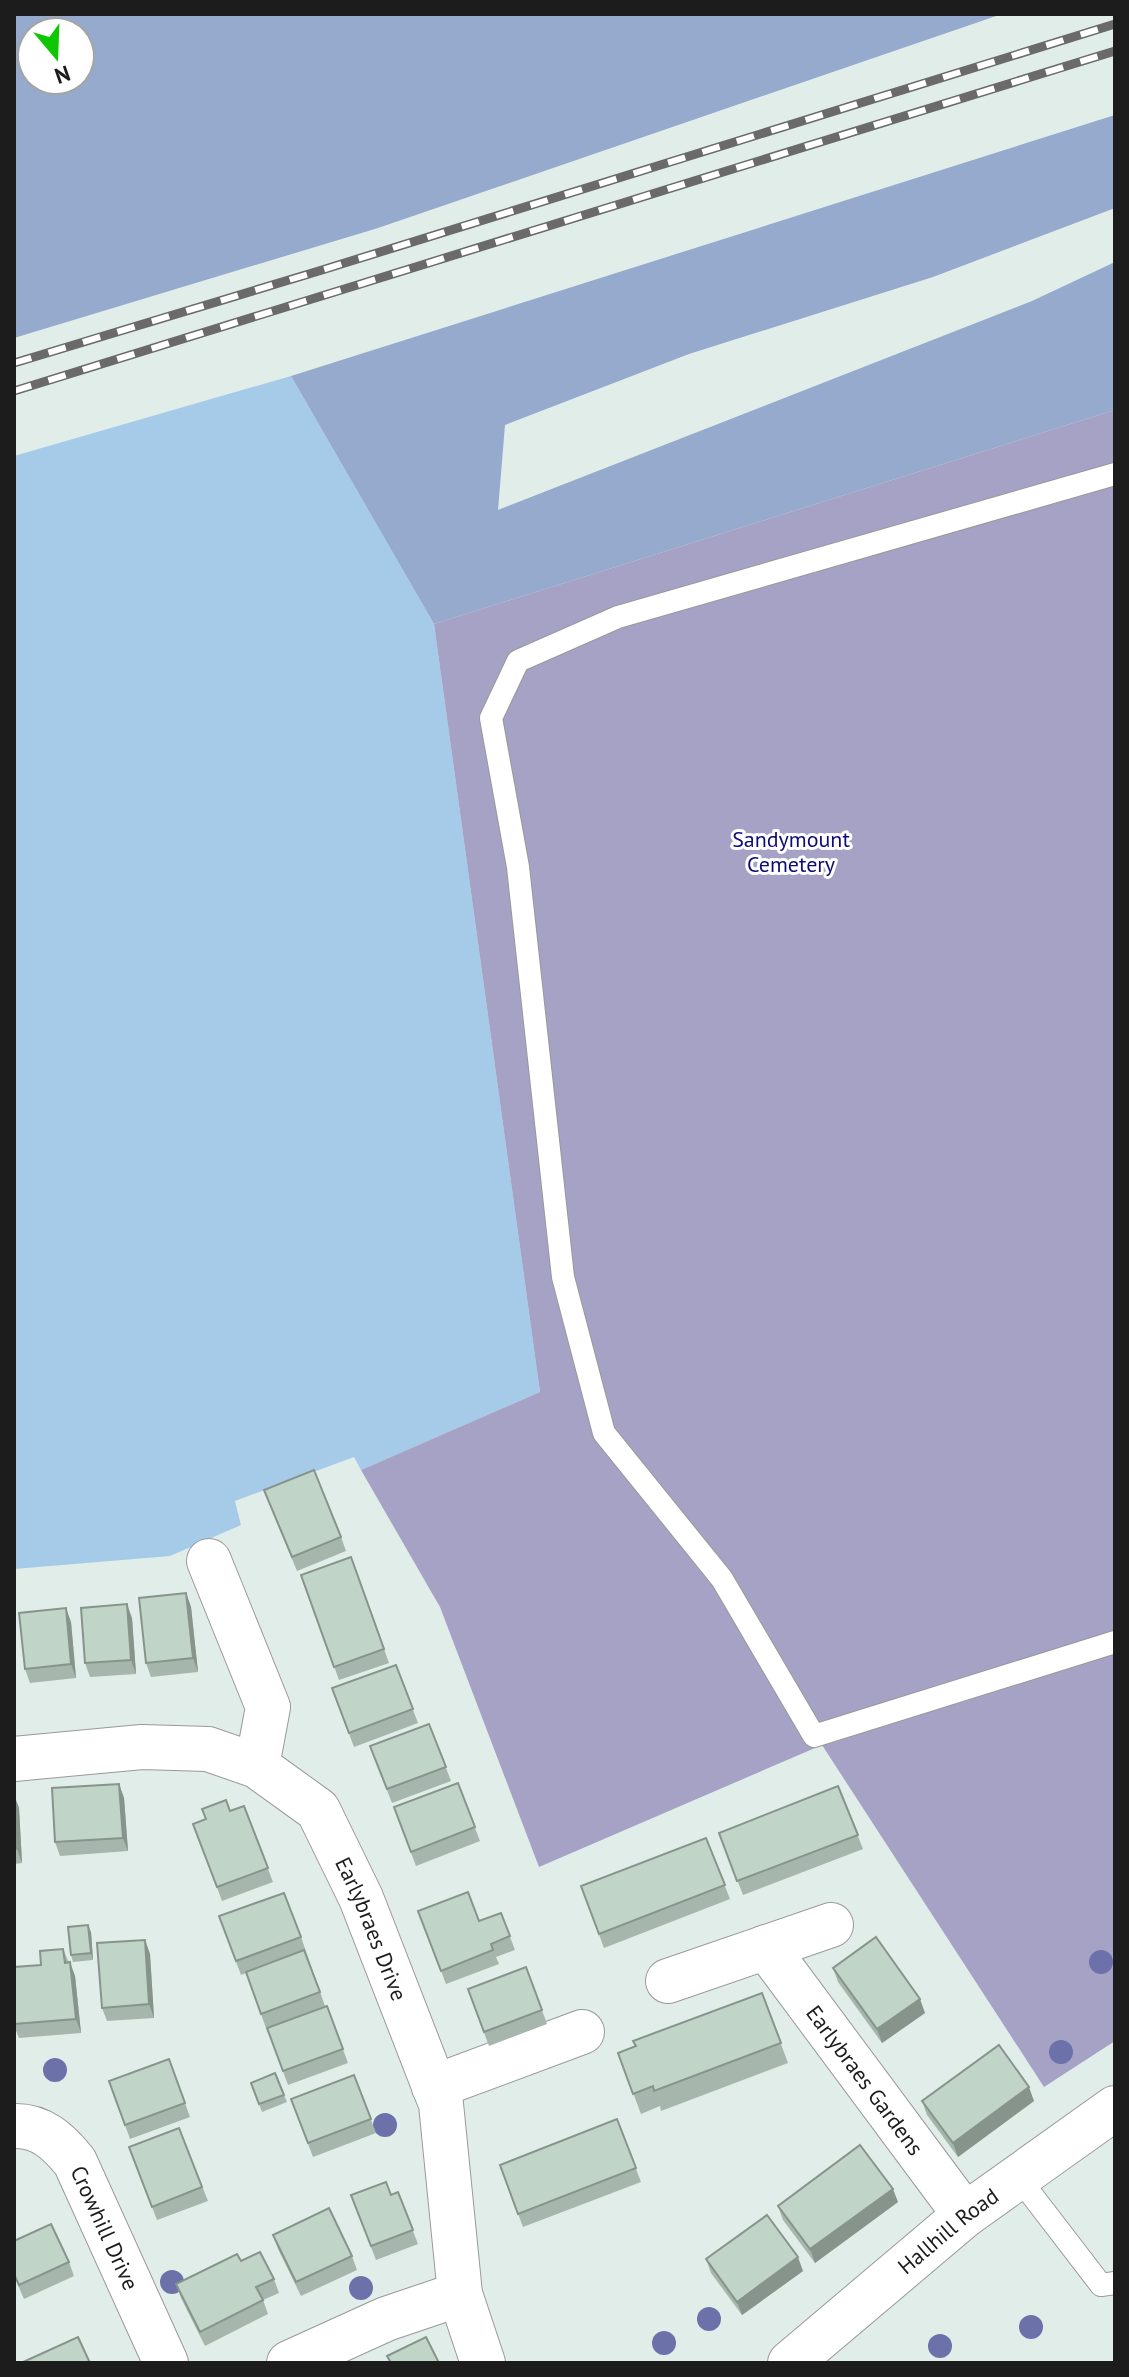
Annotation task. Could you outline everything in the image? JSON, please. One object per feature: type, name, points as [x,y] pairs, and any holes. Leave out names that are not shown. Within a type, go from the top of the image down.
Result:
[{"type":"street","points":[[209,1561],[268,1707],[257,1766]]},
{"type":"street","name":"Earlybraes Drive","points":[[14,1759],[142,1747],[208,1749],[257,1766],[318,1810],[361,1898],[441,2104],[460,2294],[483,2363]]},
{"type":"street","points":[[668,1981],[831,1925]]},
{"type":"street","name":"Earlybraes Gardens","points":[[766,1947],[965,2215]]},
{"type":"street","points":[[434,2087],[582,2032]]},
{"type":"street","name":"Hallhill Road","points":[[790,2363],[965,2215],[1115,2108]]},
{"type":"street","name":"Crowhill Drive","points":[[14,2126],[23,2125],[56,2139],[75,2162],[166,2363]]},
{"type":"street","points":[[289,2363],[386,2319],[460,2294]]},
{"type":"lane","points":[[1115,474],[618,617],[518,661],[491,718],[518,867],[563,1277],[604,1433],[722,1579],[814,1736],[1115,1642]]},
{"type":"lane","points":[[1018,2177],[1101,2285],[1115,2283]]},
{"type":"shaded area","points":[[14,14],[1002,14],[378,228],[14,338]]},
{"type":"shaded area","points":[[1115,115],[1115,208],[933,277],[689,354],[505,425],[498,510],[1032,301],[1115,262],[1115,410],[434,624],[291,376]]},
{"type":"shaded area","points":[[291,376],[434,624],[540,1392],[361,1470],[354,1457],[235,1501],[241,1525],[170,1556],[14,1569],[14,456]]},
{"type":"green space","name":"Sandymount Cemetery","points":[[1115,410],[1115,2041],[1044,2087],[822,1745],[539,1867],[440,1607],[361,1470],[540,1392],[434,624]]},
{"type":"building","points":[[314,1470],[341,1537],[292,1557],[264,1490]]},
{"type":"building","points":[[351,1557],[384,1649],[334,1667],[301,1575]]},
{"type":"building","points":[[186,1593],[193,1658],[146,1663],[139,1598]]},
{"type":"building","points":[[127,1604],[131,1660],[85,1663],[81,1608]]},
{"type":"building","points":[[66,1608],[71,1664],[25,1669],[19,1613]]},
{"type":"building","points":[[396,1665],[413,1709],[349,1733],[332,1688]]},
{"type":"building","points":[[429,1724],[446,1767],[387,1789],[370,1746]]},
{"type":"building","points":[[458,1783],[475,1827],[411,1852],[394,1807]]},
{"type":"building","points":[[119,1784],[123,1838],[55,1842],[52,1788]]},
{"type":"building","points":[[838,1786],[858,1835],[737,1881],[719,1833]]},
{"type":"building","points":[[14,1796],[17,1849],[14,1849]]},
{"type":"building","points":[[226,1800],[230,1811],[244,1806],[268,1868],[217,1887],[193,1824],[206,1819],[202,1809]]},
{"type":"building","points":[[706,1838],[725,1885],[599,1934],[581,1886]]},
{"type":"building","points":[[468,1892],[479,1921],[501,1913],[510,1936],[491,1944],[493,1950],[441,1971],[418,1911]]},
{"type":"building","points":[[284,1893],[301,1937],[236,1961],[219,1916]]},
{"type":"building","points":[[88,1925],[91,1953],[71,1955],[68,1927]]},
{"type":"building","points":[[876,1937],[920,1999],[877,2029],[833,1968]]},
{"type":"building","points":[[145,1940],[149,2004],[102,2008],[97,1943]]},
{"type":"building","points":[[63,1949],[65,1963],[70,1962],[76,2019],[14,2024],[14,1967],[41,1965],[40,1951]]},
{"type":"building","points":[[304,1950],[320,1992],[261,2014],[246,1972]]},
{"type":"building","points":[[526,1967],[542,2010],[484,2032],[468,1989]]},
{"type":"building","points":[[762,1993],[781,2043],[654,2091],[653,2086],[633,2094],[618,2053],[636,2046],[633,2041]]},
{"type":"building","points":[[327,2006],[343,2049],[283,2071],[267,2028]]},
{"type":"building","points":[[999,2045],[1029,2087],[953,2143],[922,2101]]},
{"type":"building","points":[[169,2059],[185,2103],[125,2125],[109,2081]]},
{"type":"building","points":[[275,2073],[284,2095],[259,2104],[251,2083]]},
{"type":"building","points":[[354,2075],[371,2119],[308,2143],[291,2099]]},
{"type":"building","points":[[617,2119],[636,2168],[518,2214],[500,2165]]},
{"type":"building","points":[[179,2128],[202,2187],[152,2207],[129,2147]]},
{"type":"building","points":[[860,2145],[893,2189],[810,2249],[778,2206]]},
{"type":"building","points":[[386,2182],[391,2195],[398,2192],[413,2230],[371,2246],[351,2195]]},
{"type":"building","points":[[329,2208],[352,2256],[296,2282],[273,2235]]},
{"type":"building","points":[[767,2215],[798,2257],[737,2302],[706,2259]]},
{"type":"building","points":[[51,2224],[69,2262],[19,2285],[14,2274],[14,2241]]},
{"type":"building","points":[[260,2252],[274,2279],[256,2287],[263,2300],[200,2332],[176,2284],[237,2254],[241,2261]]},
{"type":"building","points":[[78,2337],[90,2363],[21,2363]]},
{"type":"building","points":[[426,2337],[439,2363],[391,2363],[387,2356]]},
{"type":"railway","points":[[14,363],[1115,24]]},
{"type":"railway","points":[[14,391],[1115,51]]}]
